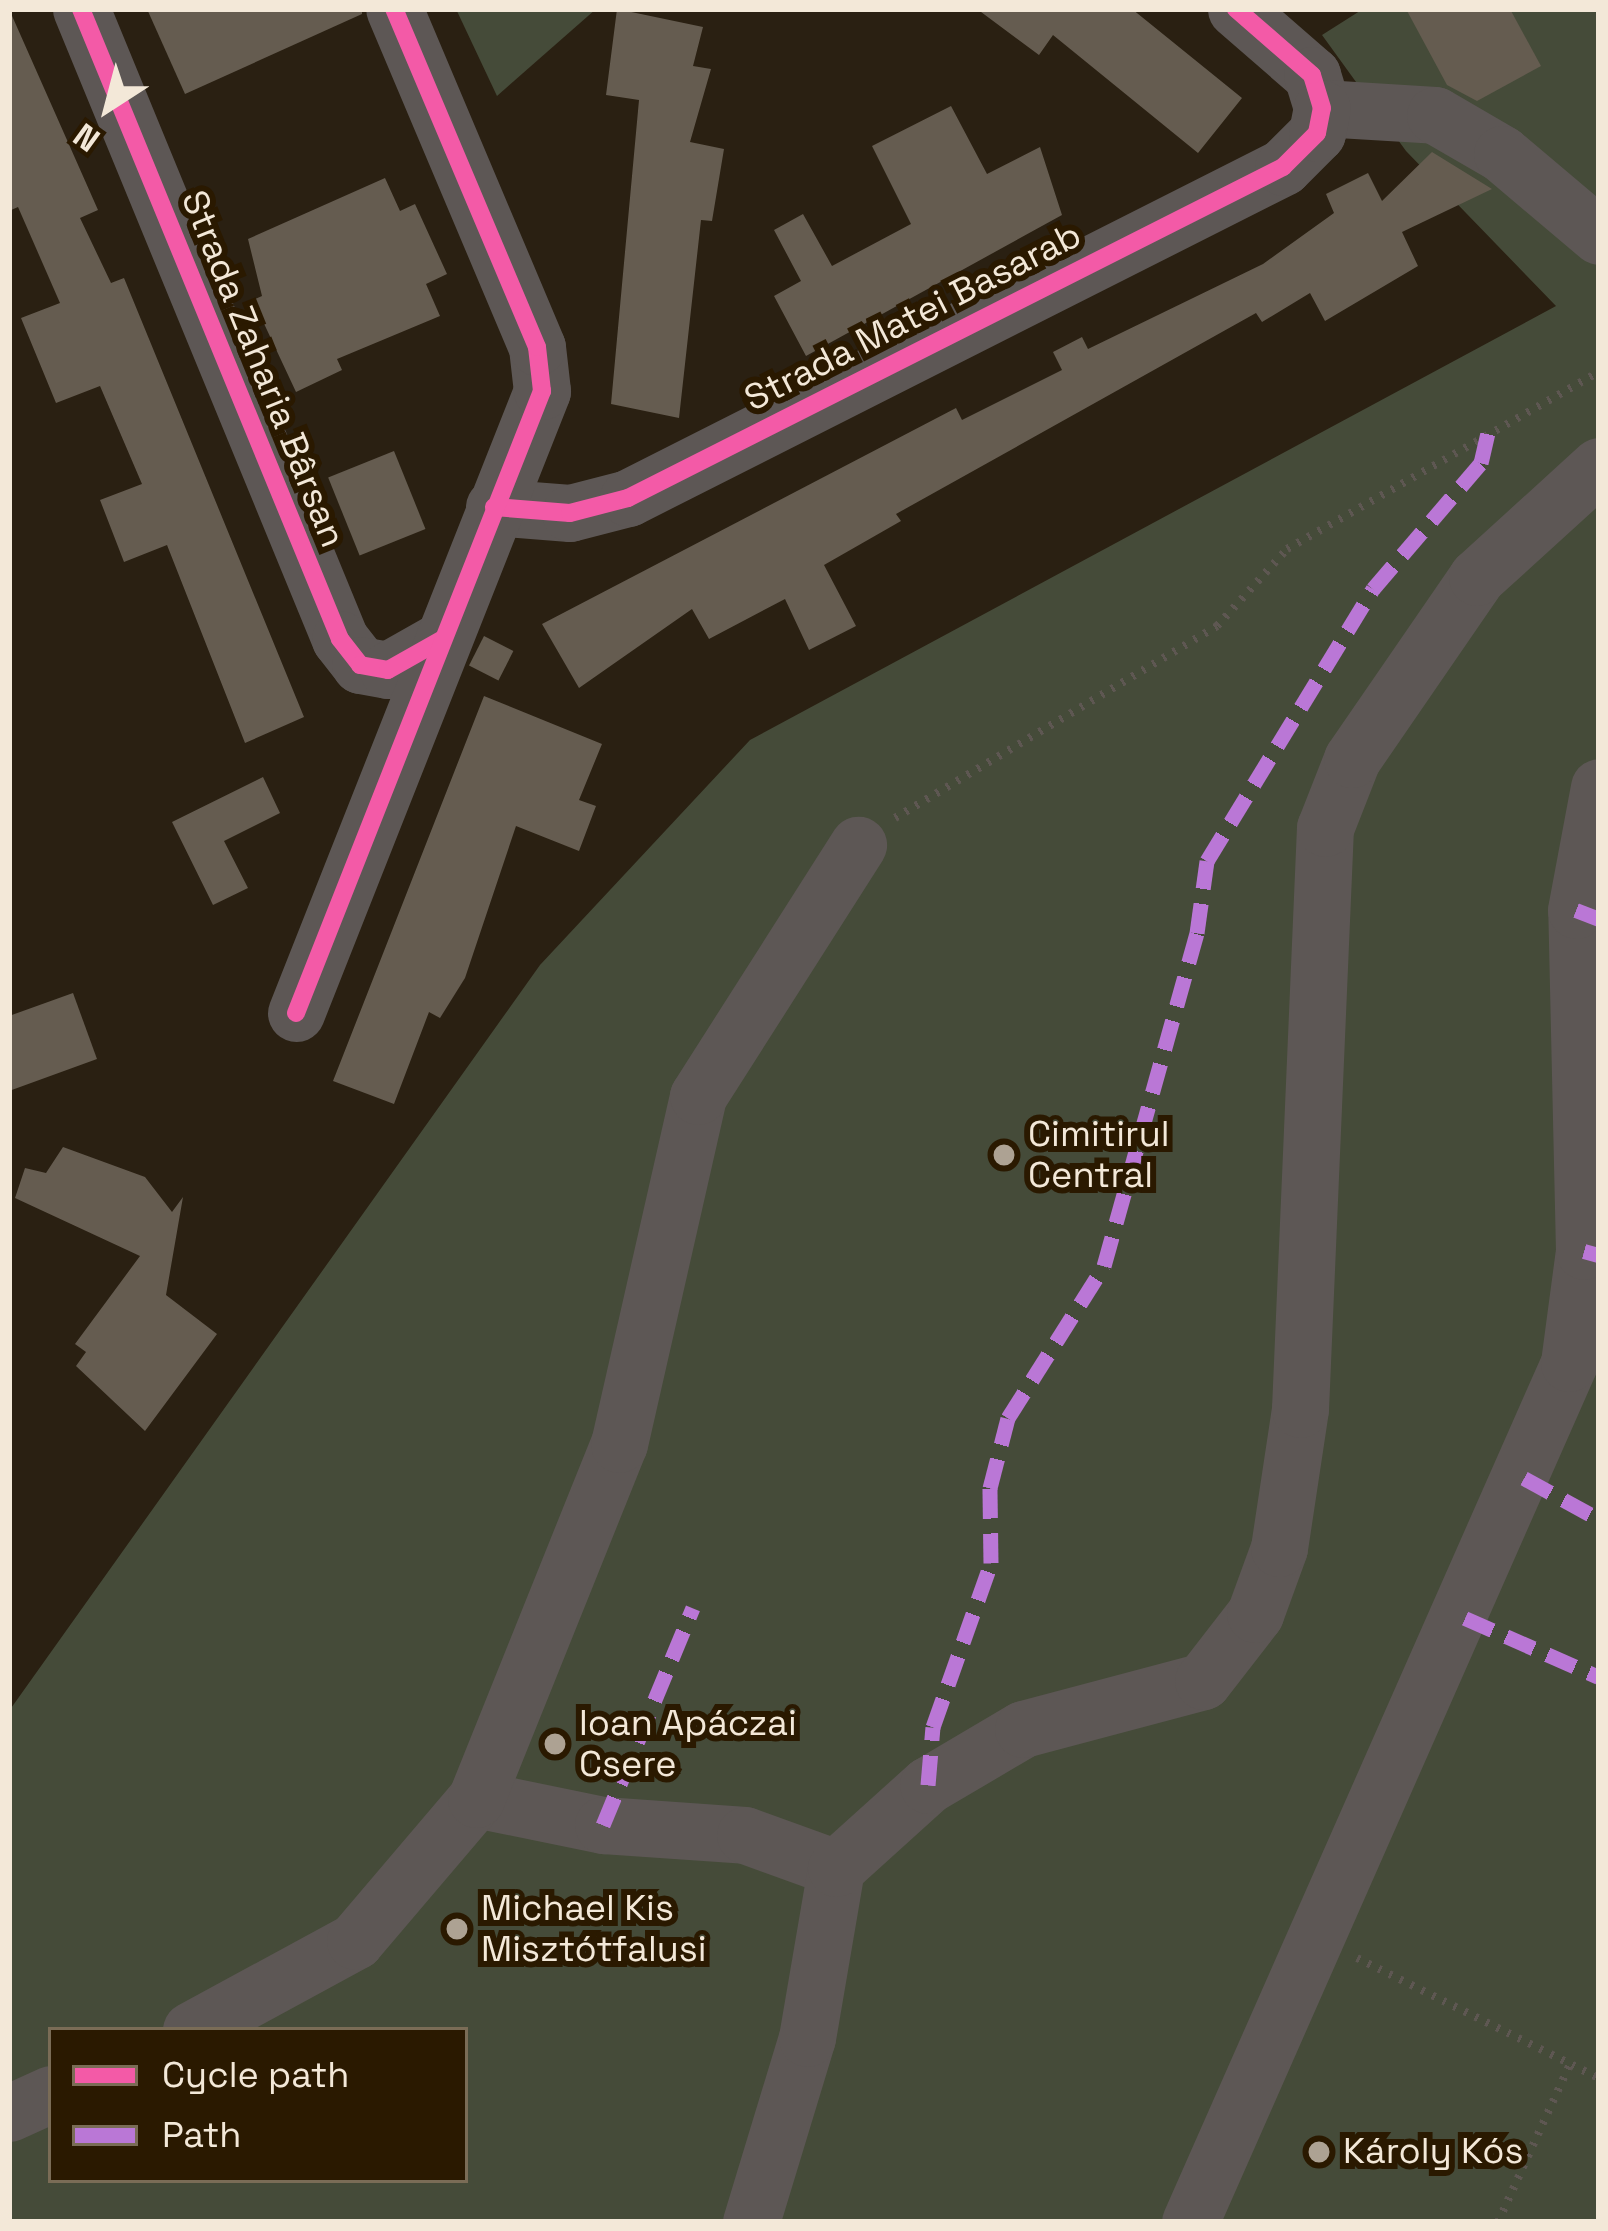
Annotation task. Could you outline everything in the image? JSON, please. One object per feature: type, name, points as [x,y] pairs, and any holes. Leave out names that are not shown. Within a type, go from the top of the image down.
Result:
[{"type":"street","name":"Strada Zaharia Bârsan","points":[[82,9],[340,638],[360,665],[388,670],[441,640]]},
{"type":"street","points":[[296,1013],[542,391],[537,346],[394,9]]},
{"type":"street","points":[[1236,9],[1284,32],[1322,108],[1436,115],[1502,154],[1599,236]]},
{"type":"street","name":"Strada Matei Basarab","points":[[494,507],[570,513],[628,498],[1283,167],[1316,133],[1322,108]]},
{"type":"street","points":[[751,2222],[807,2038],[836,1868],[928,1785],[1023,1729],[1203,1681],[1255,1614],[1279,1548],[1300,1409],[1325,828],[1352,759],[1477,578],[1599,466]]},
{"type":"street","points":[[1190,2222],[1569,1363],[1584,1251],[1576,910],[1599,787]]},
{"type":"street","points":[[197,2027],[356,1941],[476,1799],[619,1444],[698,1096],[859,845]]},
{"type":"street","points":[[476,1799],[603,1826],[746,1835],[836,1868]]},
{"type":"street","points":[[9,2113],[48,2095]]},
{"type":"path","points":[[859,845],[935,788],[1217,626],[1287,549],[1599,372]]},
{"type":"path","points":[[1318,1938],[1599,2078]]},
{"type":"path","points":[[1498,2222],[1570,2064]]},
{"type":"green space","points":[[456,9],[596,9],[497,96]]},
{"type":"green space","name":"Cimitirul Central","points":[[1363,9],[1599,9],[1599,2222],[9,2222],[9,1711],[540,965],[750,740],[1556,306],[1406,151],[1322,35]]},
{"type":"building","points":[[9,9],[98,210],[80,218],[111,283],[124,278],[304,717],[245,743],[167,545],[124,562],[100,500],[142,484],[100,386],[56,403],[21,318],[60,303],[18,207],[9,211]]},
{"type":"building","points":[[147,9],[362,9],[362,14],[185,94]]},
{"type":"building","points":[[617,9],[703,27],[693,66],[711,69],[690,142],[724,149],[712,221],[701,220],[679,418],[611,404],[639,100],[606,95]]},
{"type":"building","points":[[977,9],[1132,9],[1242,98],[1198,153],[1053,35],[1039,55]]},
{"type":"building","points":[[1406,9],[1510,9],[1541,66],[1477,101],[1447,85]]},
{"type":"building","points":[[951,106],[987,174],[1040,147],[1062,215],[806,356],[774,296],[801,281],[774,230],[803,214],[832,266],[911,224],[872,146]]},
{"type":"building","points":[[1432,152],[1492,189],[1402,232],[1418,266],[1325,321],[1310,293],[1262,322],[1256,313],[896,514],[901,521],[824,565],[856,626],[809,650],[785,599],[709,639],[692,609],[579,688],[542,624],[956,408],[962,420],[1062,370],[1053,352],[1082,337],[1088,349],[1263,264],[1334,213],[1326,194],[1368,173],[1382,201]]},
{"type":"building","points":[[385,178],[400,211],[415,204],[447,274],[426,284],[440,316],[337,359],[342,370],[296,392],[253,300],[262,296],[248,239]]},
{"type":"building","points":[[394,451],[425,529],[360,555],[328,478]]},
{"type":"building","points":[[484,636],[513,651],[498,680],[469,665]]},
{"type":"building","points":[[484,696],[602,744],[579,800],[596,806],[579,851],[516,826],[465,978],[440,1018],[429,1012],[394,1104],[333,1081]]},
{"type":"building","points":[[263,777],[280,813],[224,841],[248,888],[213,905],[172,822]]},
{"type":"building","points":[[73,993],[97,1059],[9,1091],[9,1016]]},
{"type":"building","points":[[63,1147],[145,1177],[172,1212],[183,1197],[166,1295],[217,1334],[145,1431],[76,1366],[86,1352],[75,1344],[140,1256],[15,1198],[25,1168],[46,1173]]},
{"type":"marked path","points":[[928,1785],[933,1727],[991,1563],[990,1488],[1008,1418],[1104,1266],[1197,933],[1207,861],[1373,589],[1481,463],[1489,429]]},
{"type":"marked path","points":[[1576,910],[1599,919]]},
{"type":"marked path","points":[[1584,1251],[1599,1255]]},
{"type":"marked path","points":[[1524,1478],[1599,1519]]},
{"type":"marked path","points":[[603,1825],[693,1608]]},
{"type":"marked path","points":[[1465,1618],[1599,1677]]},
{"type":"cycle path","points":[[81,9],[340,639],[360,665],[388,670],[441,640]]},
{"type":"cycle path","points":[[296,1013],[542,391],[537,347],[394,9]]},
{"type":"cycle path","points":[[494,507],[570,513],[628,498],[1283,167],[1317,133],[1322,108],[1312,75],[1236,9]]},
{"type":"place","name":"Cimitirul Central","points":[[1004,1155]]},
{"type":"place","name":"Ioan Apáczai Csere","points":[[555,1744]]},
{"type":"place","name":"Michael Kis Misztótfalusi","points":[[457,1929]]},
{"type":"place","name":"Károly Kós","points":[[1319,2152]]}]
